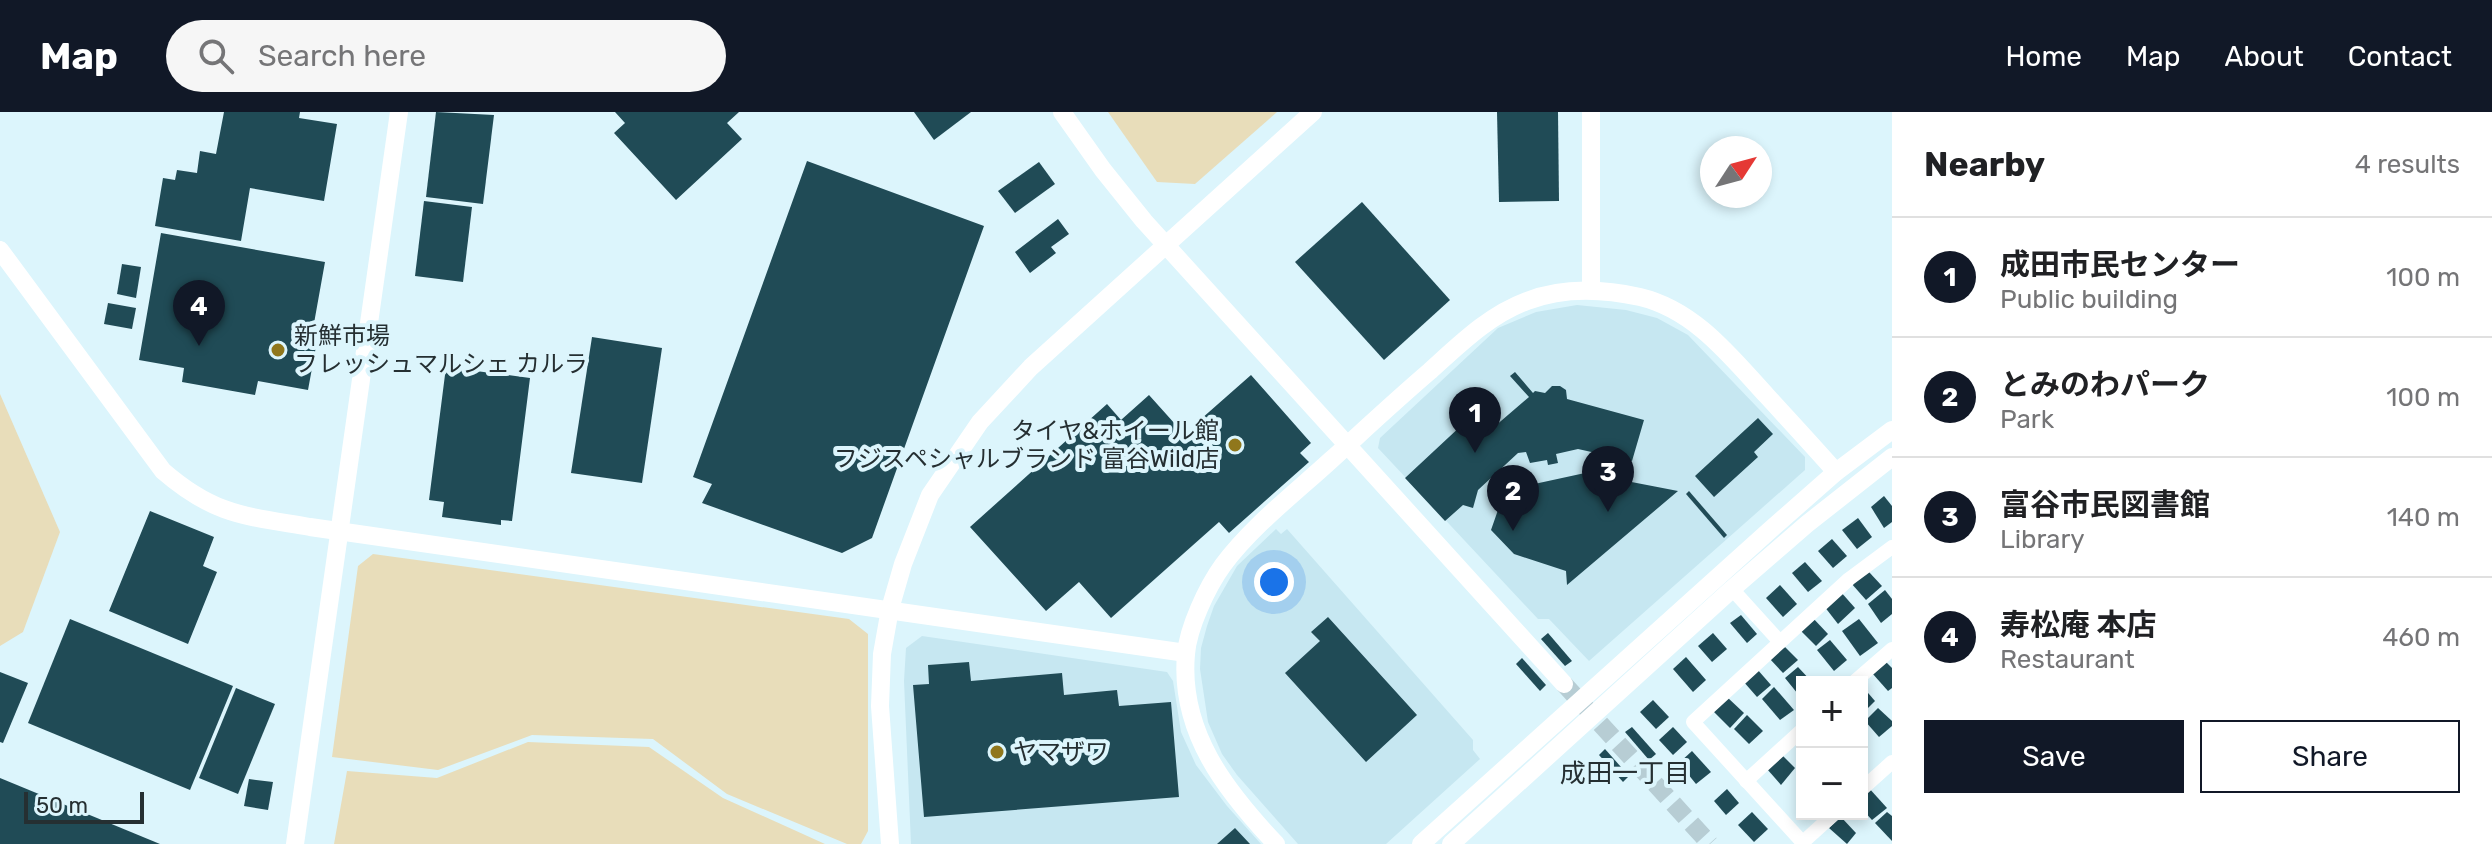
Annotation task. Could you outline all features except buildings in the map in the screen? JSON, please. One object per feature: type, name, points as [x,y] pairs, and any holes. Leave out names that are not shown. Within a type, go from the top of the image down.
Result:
[{"type":"street","points":[[295,844],[399,112]]},
{"type":"street","points":[[1062,112],[1103,170],[1165,245],[1564,684]]},
{"type":"street","points":[[890,844],[880,706],[882,654],[890,609],[903,564],[930,495],[980,422],[1031,367],[1313,112]]},
{"type":"street","points":[[1591,112],[1591,290]]},
{"type":"street","points":[[0,250],[163,471],[207,503],[236,514],[1186,653]]},
{"type":"street","points":[[1276,844],[1222,782],[1204,752],[1191,717],[1186,653],[1205,596],[1223,565],[1264,522],[1466,338],[1504,312],[1528,300],[1553,293],[1591,290],[1642,298],[1683,315],[1699,326],[1836,472]]},
{"type":"street","points":[[1421,844],[1641,643],[1836,472],[1892,430]]},
{"type":"street","points":[[1451,844],[1732,589],[1807,524],[1892,457]]},
{"type":"street","points":[[1828,820],[1803,843],[1693,722],[1849,579],[1892,547]]},
{"type":"street","points":[[1732,589],[1780,642]]},
{"type":"street","points":[[1861,676],[1892,649]]},
{"type":"street","points":[[1746,781],[1796,735]]},
{"type":"street","points":[[1868,784],[1892,762]]},
{"type":"shaded area","points":[[1108,112],[1277,112],[1195,184],[1157,182]]},
{"type":"shaded area","points":[[1577,305],[1626,310],[1657,318],[1688,335],[1805,457],[1805,470],[1589,661],[1549,619],[1538,619],[1378,448],[1380,438],[1498,328],[1536,312]]},
{"type":"shaded area","points":[[0,394],[60,532],[23,632],[0,646]]},
{"type":"shaded area","points":[[1276,529],[1281,534],[1287,529],[1473,740],[1473,750],[1480,759],[1386,844],[1298,844],[1237,775],[1222,754],[1208,722],[1200,669],[1201,648],[1214,606],[1237,566]]},
{"type":"shaded area","points":[[373,554],[849,619],[868,634],[868,831],[861,844],[847,844],[727,794],[653,739],[532,735],[438,770],[332,757],[358,566]]},
{"type":"shaded area","points":[[922,636],[1167,672],[1173,681],[1181,732],[1196,765],[1261,844],[911,844],[904,681],[906,648]]},
{"type":"shaded area","points":[[528,742],[649,747],[723,798],[825,844],[334,844],[347,771],[437,778]]},
{"type":"tunnel","points":[[1564,684],[1710,844]]},
{"type":"place","name":"寿松庵 本店","points":[[199,346]]},
{"type":"place","name":"新鮮市場 フレッシュマルシェ カルラ","points":[[278,350]]},
{"type":"place","name":"タイヤ&ホイール館 フジスペシャルブランド 富谷Wild店","points":[[1235,445]]},
{"type":"place","name":"成田市民センター","points":[[1475,453]]},
{"type":"place","name":"富谷市民図書館","points":[[1608,512]]},
{"type":"place","name":"とみのわパーク","points":[[1513,531]]},
{"type":"place","name":"ヤマザワ","points":[[997,752]]},
{"type":"district","name":"成田一丁目","points":[[1625,773]]}]
